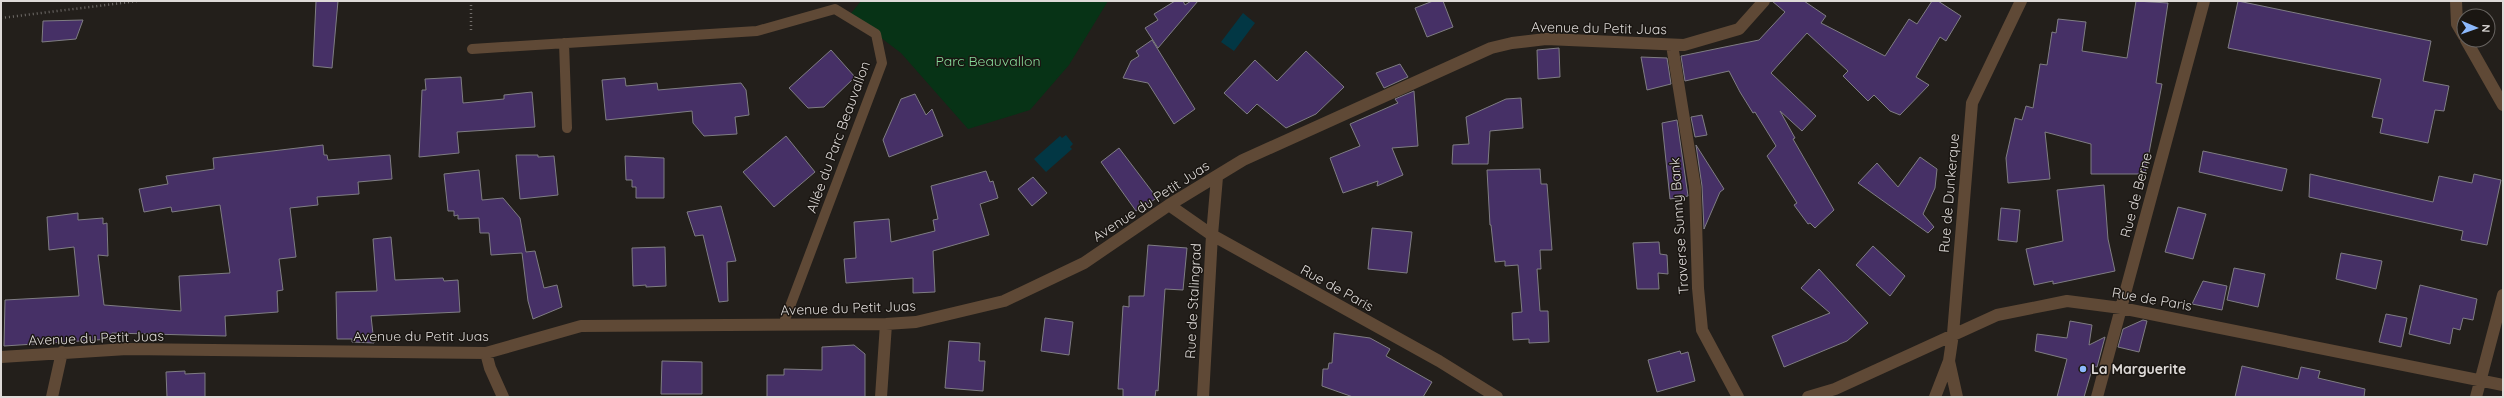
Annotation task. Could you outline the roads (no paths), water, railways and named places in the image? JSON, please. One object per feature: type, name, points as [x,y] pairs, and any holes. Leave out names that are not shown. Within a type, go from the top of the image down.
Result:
[{"type":"street","name":"Avenue du Petit Juas","points":[[1,357],[127,349],[486,353],[581,326],[886,324],[916,322],[1004,301],[1084,263],[1169,206],[1250,157],[1491,48],[1512,43],[1546,39],[1684,45],[1739,29],[1764,1]]},
{"type":"street","name":"Rue de Dunkerque","points":[[1957,397],[1949,360],[1954,334],[1972,103],[2021,1]]},
{"type":"street","name":"Rue de Berne","points":[[2097,397],[2204,1]]},
{"type":"street","name":"Traverse Sunny Bank","points":[[1672,45],[1686,119],[1694,187],[1698,288],[1702,330],[1738,397]]},
{"type":"street","points":[[2471,48],[2503,105]]},
{"type":"street","points":[[1212,236],[1217,177]]},
{"type":"street","name":"Rue de Stalingrad","points":[[1169,206],[1212,236],[1203,397]]},
{"type":"street","name":"Rue de Paris","points":[[1212,236],[1439,361],[1497,397]]},
{"type":"street","points":[[2476,397],[2503,295]]},
{"type":"street","name":"Rue de Paris","points":[[1808,397],[1836,389],[1998,315],[2068,301],[2121,308],[2503,385]]},
{"type":"street","points":[[881,397],[886,324]]},
{"type":"street","points":[[52,397],[62,352]]},
{"type":"street","points":[[486,353],[490,368],[503,397]]},
{"type":"street","points":[[1935,397],[1949,360]]},
{"type":"lane","name":"Allée du Parc Beauvallon","points":[[472,49],[757,31],[835,9],[876,34],[882,64],[783,325]]},
{"type":"lane","points":[[564,43],[567,128]]},
{"type":"water","points":[[1243,13],[1255,23],[1234,51],[1221,42]]},
{"type":"water","points":[[1066,135],[1073,144],[1070,147],[1072,149],[1046,172],[1034,159],[1060,136],[1062,138]]},
{"type":"place","name":"La Marguerite","points":[[2083,369]]},
{"type":"park label","name":"Parc Beauvallon","points":[[988,61]]}]
